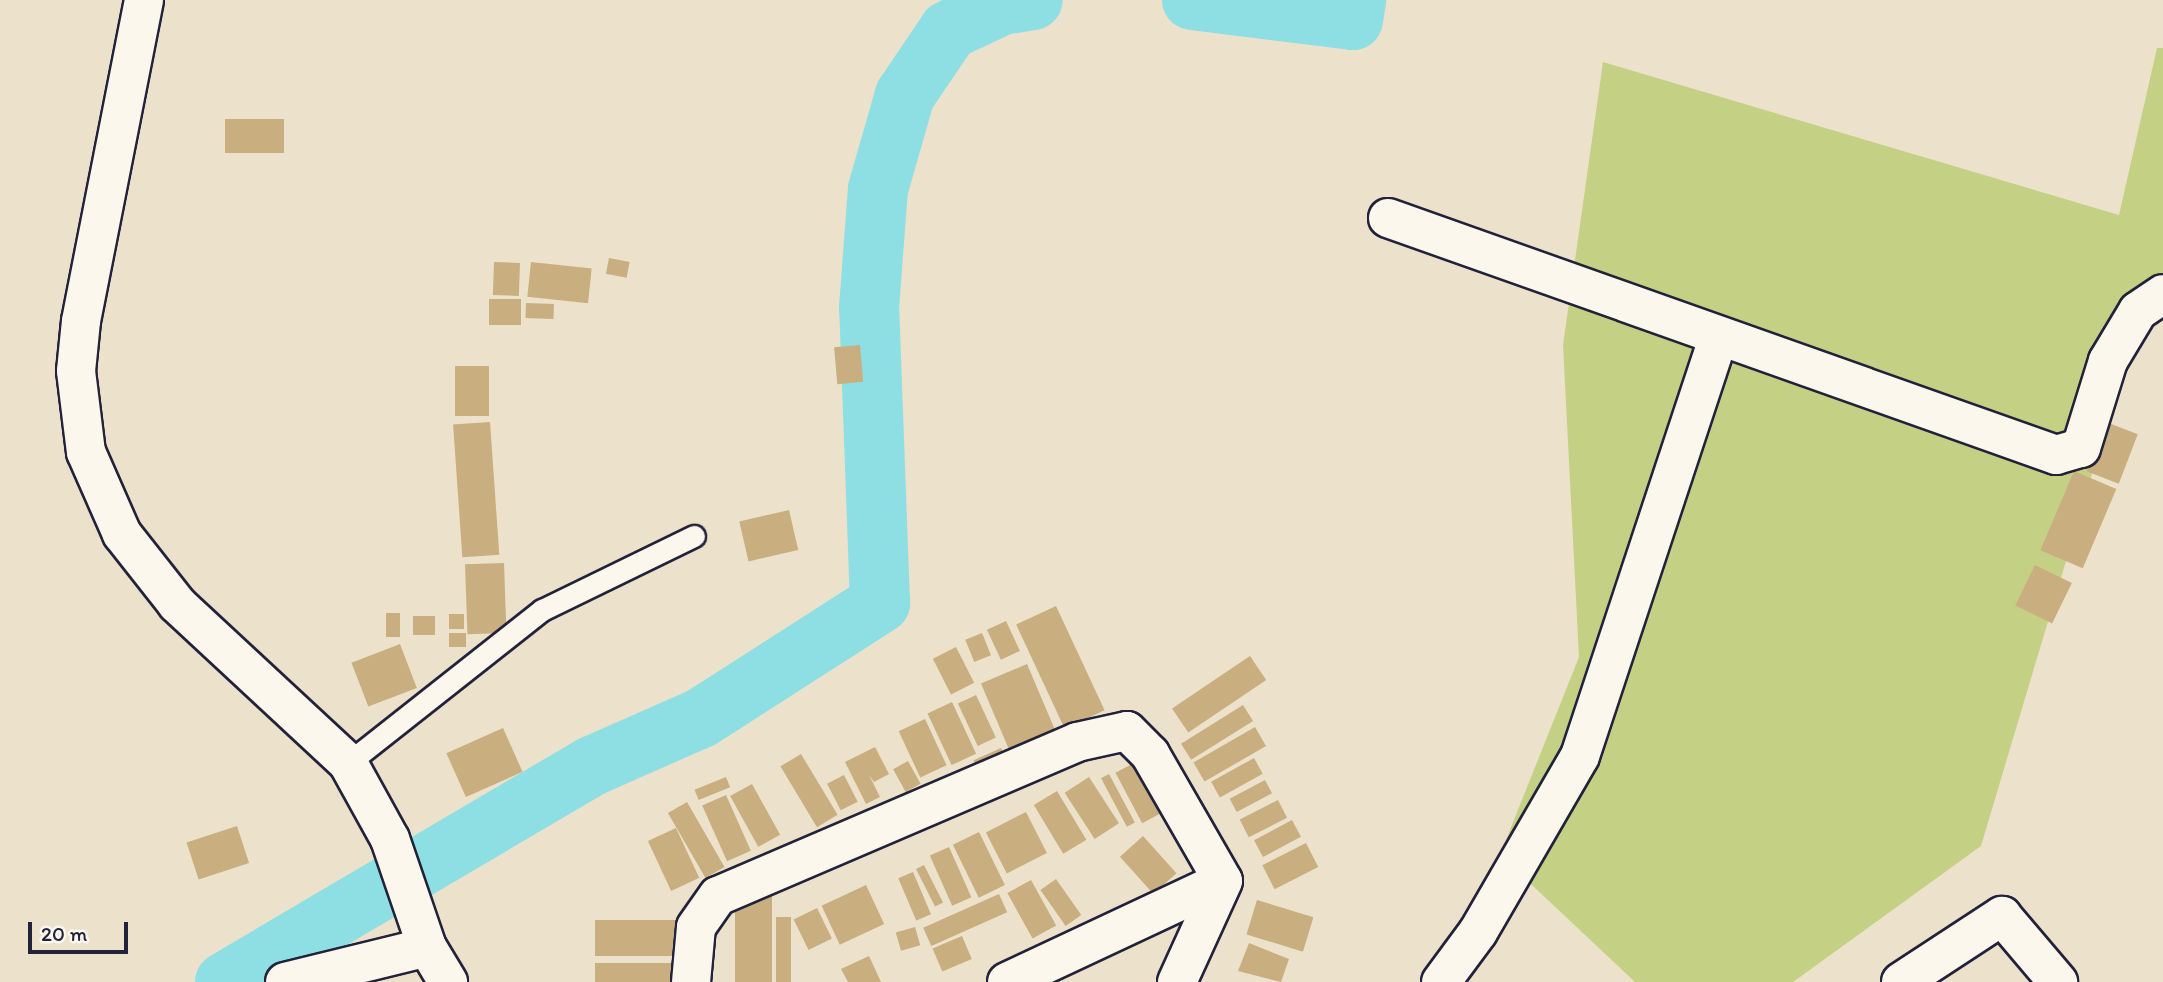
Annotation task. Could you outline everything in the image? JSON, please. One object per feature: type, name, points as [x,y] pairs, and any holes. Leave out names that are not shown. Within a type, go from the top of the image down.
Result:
[{"type":"street","points":[[144,0],[81,321],[76,371],[86,452],[122,534],[177,604],[348,763],[390,839],[413,906],[425,964],[448,982]]},
{"type":"street","points":[[1388,218],[2056,455],[2081,448],[2108,361],[2138,311],[2163,294]]},
{"type":"street","points":[[1441,982],[1478,932],[1580,756],[1719,336]]},
{"type":"street","points":[[691,982],[696,928],[718,896],[1111,732],[1127,731],[1150,754],[1223,881]]},
{"type":"street","points":[[1007,982],[1223,881]]},
{"type":"street","points":[[1177,982],[1223,881]]},
{"type":"street","points":[[1900,982],[2002,916],[2058,982]]},
{"type":"street","points":[[285,982],[425,964]]},
{"type":"lane","points":[[348,763],[542,610],[694,536]]},
{"type":"green space","points":[[2157,48],[2163,48],[2163,309],[2139,316],[1981,846],[1793,982],[1635,982],[1500,855],[1579,657],[1563,345],[1603,62],[2119,215]]},
{"type":"building","points":[[225,119],[284,119],[284,153],[225,153]]},
{"type":"building","points":[[609,258],[630,262],[627,278],[606,274]]},
{"type":"building","points":[[494,262],[520,263],[519,296],[493,295]]},
{"type":"building","points":[[531,262],[592,268],[588,303],[527,297]]},
{"type":"building","points":[[489,299],[521,299],[521,325],[489,325]]},
{"type":"building","points":[[526,303],[554,304],[553,319],[525,318]]},
{"type":"building","points":[[860,345],[863,382],[837,384],[834,347]]},
{"type":"building","points":[[455,366],[489,366],[489,416],[455,416]]},
{"type":"building","points":[[490,422],[499,555],[462,557],[453,425]]},
{"type":"building","points":[[2106,422],[2138,434],[2119,484],[2087,471]]},
{"type":"building","points":[[2074,471],[2116,489],[2083,568],[2040,550]]},
{"type":"building","points":[[789,510],[798,550],[749,561],[739,521]]},
{"type":"building","points":[[504,563],[506,633],[467,634],[465,564]]},
{"type":"building","points":[[2035,565],[2072,583],[2052,623],[2015,605]]},
{"type":"building","points":[[1056,606],[1105,710],[1065,729],[1016,625]]},
{"type":"building","points":[[386,613],[400,613],[400,637],[386,637]]},
{"type":"building","points":[[449,614],[464,614],[464,629],[449,629]]},
{"type":"building","points":[[413,616],[435,616],[435,635],[413,635]]},
{"type":"building","points":[[1006,621],[1020,651],[1001,660],[987,630]]},
{"type":"building","points":[[449,633],[466,633],[466,647],[449,647]]},
{"type":"building","points":[[982,633],[991,655],[974,662],[965,640]]},
{"type":"building","points":[[400,644],[417,688],[368,707],[351,663]]},
{"type":"building","points":[[956,647],[974,683],[951,694],[933,659]]},
{"type":"building","points":[[1250,656],[1266,680],[1188,733],[1172,709]]},
{"type":"building","points":[[1027,664],[1057,736],[1011,755],[981,684]]},
{"type":"building","points":[[976,695],[996,738],[978,746],[958,703]]},
{"type":"building","points":[[952,702],[976,754],[952,765],[928,713]]},
{"type":"building","points":[[1243,705],[1253,721],[1191,760],[1181,744]]},
{"type":"building","points":[[925,719],[947,765],[920,777],[899,731]]},
{"type":"building","points":[[1255,727],[1266,746],[1205,782],[1194,763]]},
{"type":"building","points":[[503,728],[523,772],[466,797],[446,753]]},
{"type":"building","points":[[875,747],[889,774],[874,782],[869,775],[880,797],[866,804],[845,762]]},
{"type":"building","points":[[1001,748],[1009,766],[982,778],[974,760]]},
{"type":"building","points":[[801,754],[838,815],[817,827],[780,766]]},
{"type":"building","points":[[1254,758],[1263,774],[1220,797],[1211,782]]},
{"type":"building","points":[[908,761],[921,784],[906,792],[893,769]]},
{"type":"building","points":[[1134,763],[1161,813],[1142,823],[1115,773]]},
{"type":"building","points":[[1109,774],[1135,823],[1127,827],[1101,778]]},
{"type":"building","points":[[844,775],[858,802],[841,810],[827,784]]},
{"type":"building","points":[[726,777],[730,787],[699,800],[694,790]]},
{"type":"building","points":[[1089,777],[1119,823],[1095,839],[1065,793]]},
{"type":"building","points":[[1265,780],[1272,793],[1237,812],[1230,799]]},
{"type":"building","points":[[752,784],[780,835],[758,847],[730,796]]},
{"type":"building","points":[[1057,791],[1086,840],[1063,854],[1034,805]]},
{"type":"building","points":[[726,795],[751,851],[727,861],[702,806]]},
{"type":"building","points":[[1278,800],[1287,818],[1249,837],[1240,820]]},
{"type":"building","points":[[687,802],[724,867],[705,878],[668,813]]},
{"type":"building","points":[[1026,812],[1047,853],[1007,873],[986,832]]},
{"type":"building","points":[[1292,820],[1301,837],[1263,857],[1254,840]]},
{"type":"building","points":[[237,826],[249,863],[199,879],[187,842]]},
{"type":"building","points":[[676,828],[699,878],[671,891],[648,841]]},
{"type":"building","points":[[979,832],[1005,885],[979,898],[953,845]]},
{"type":"building","points":[[1143,836],[1176,873],[1153,894],[1120,857]]},
{"type":"building","points":[[1306,843],[1318,867],[1275,889],[1262,865]]},
{"type":"building","points":[[949,847],[971,897],[952,906],[930,856]]},
{"type":"building","points":[[924,865],[943,902],[935,907],[916,869]]},
{"type":"building","points":[[913,872],[931,914],[916,921],[898,878]]},
{"type":"building","points":[[1056,879],[1081,915],[1066,926],[1040,890]]},
{"type":"building","points":[[1031,880],[1056,925],[1033,939],[1007,893]]},
{"type":"building","points":[[866,885],[884,924],[840,945],[822,906]]},
{"type":"building","points":[[735,894],[772,894],[772,982],[735,982]]},
{"type":"building","points":[[999,894],[1007,912],[931,946],[923,928]]},
{"type":"building","points":[[1257,900],[1313,917],[1303,952],[1246,934]]},
{"type":"building","points":[[817,908],[832,939],[809,950],[794,919]]},
{"type":"building","points":[[776,917],[791,917],[791,982],[776,982]]},
{"type":"building","points":[[595,920],[687,920],[687,956],[595,956]]},
{"type":"building","points":[[915,927],[920,945],[901,951],[896,933]]},
{"type":"building","points":[[962,936],[972,959],[942,972],[933,949]]},
{"type":"building","points":[[1249,943],[1289,959],[1281,982],[1238,971]]},
{"type":"building","points":[[869,956],[881,982],[848,982],[841,969]]},
{"type":"building","points":[[595,963],[685,963],[685,982],[595,982]]},
{"type":"waterway","points":[[225,982],[592,766],[701,718],[880,603],[869,308],[878,189],[905,95],[949,30],[1002,5],[1033,0]]},
{"type":"waterway","points":[[1192,0],[1353,20],[1356,0]]}]
